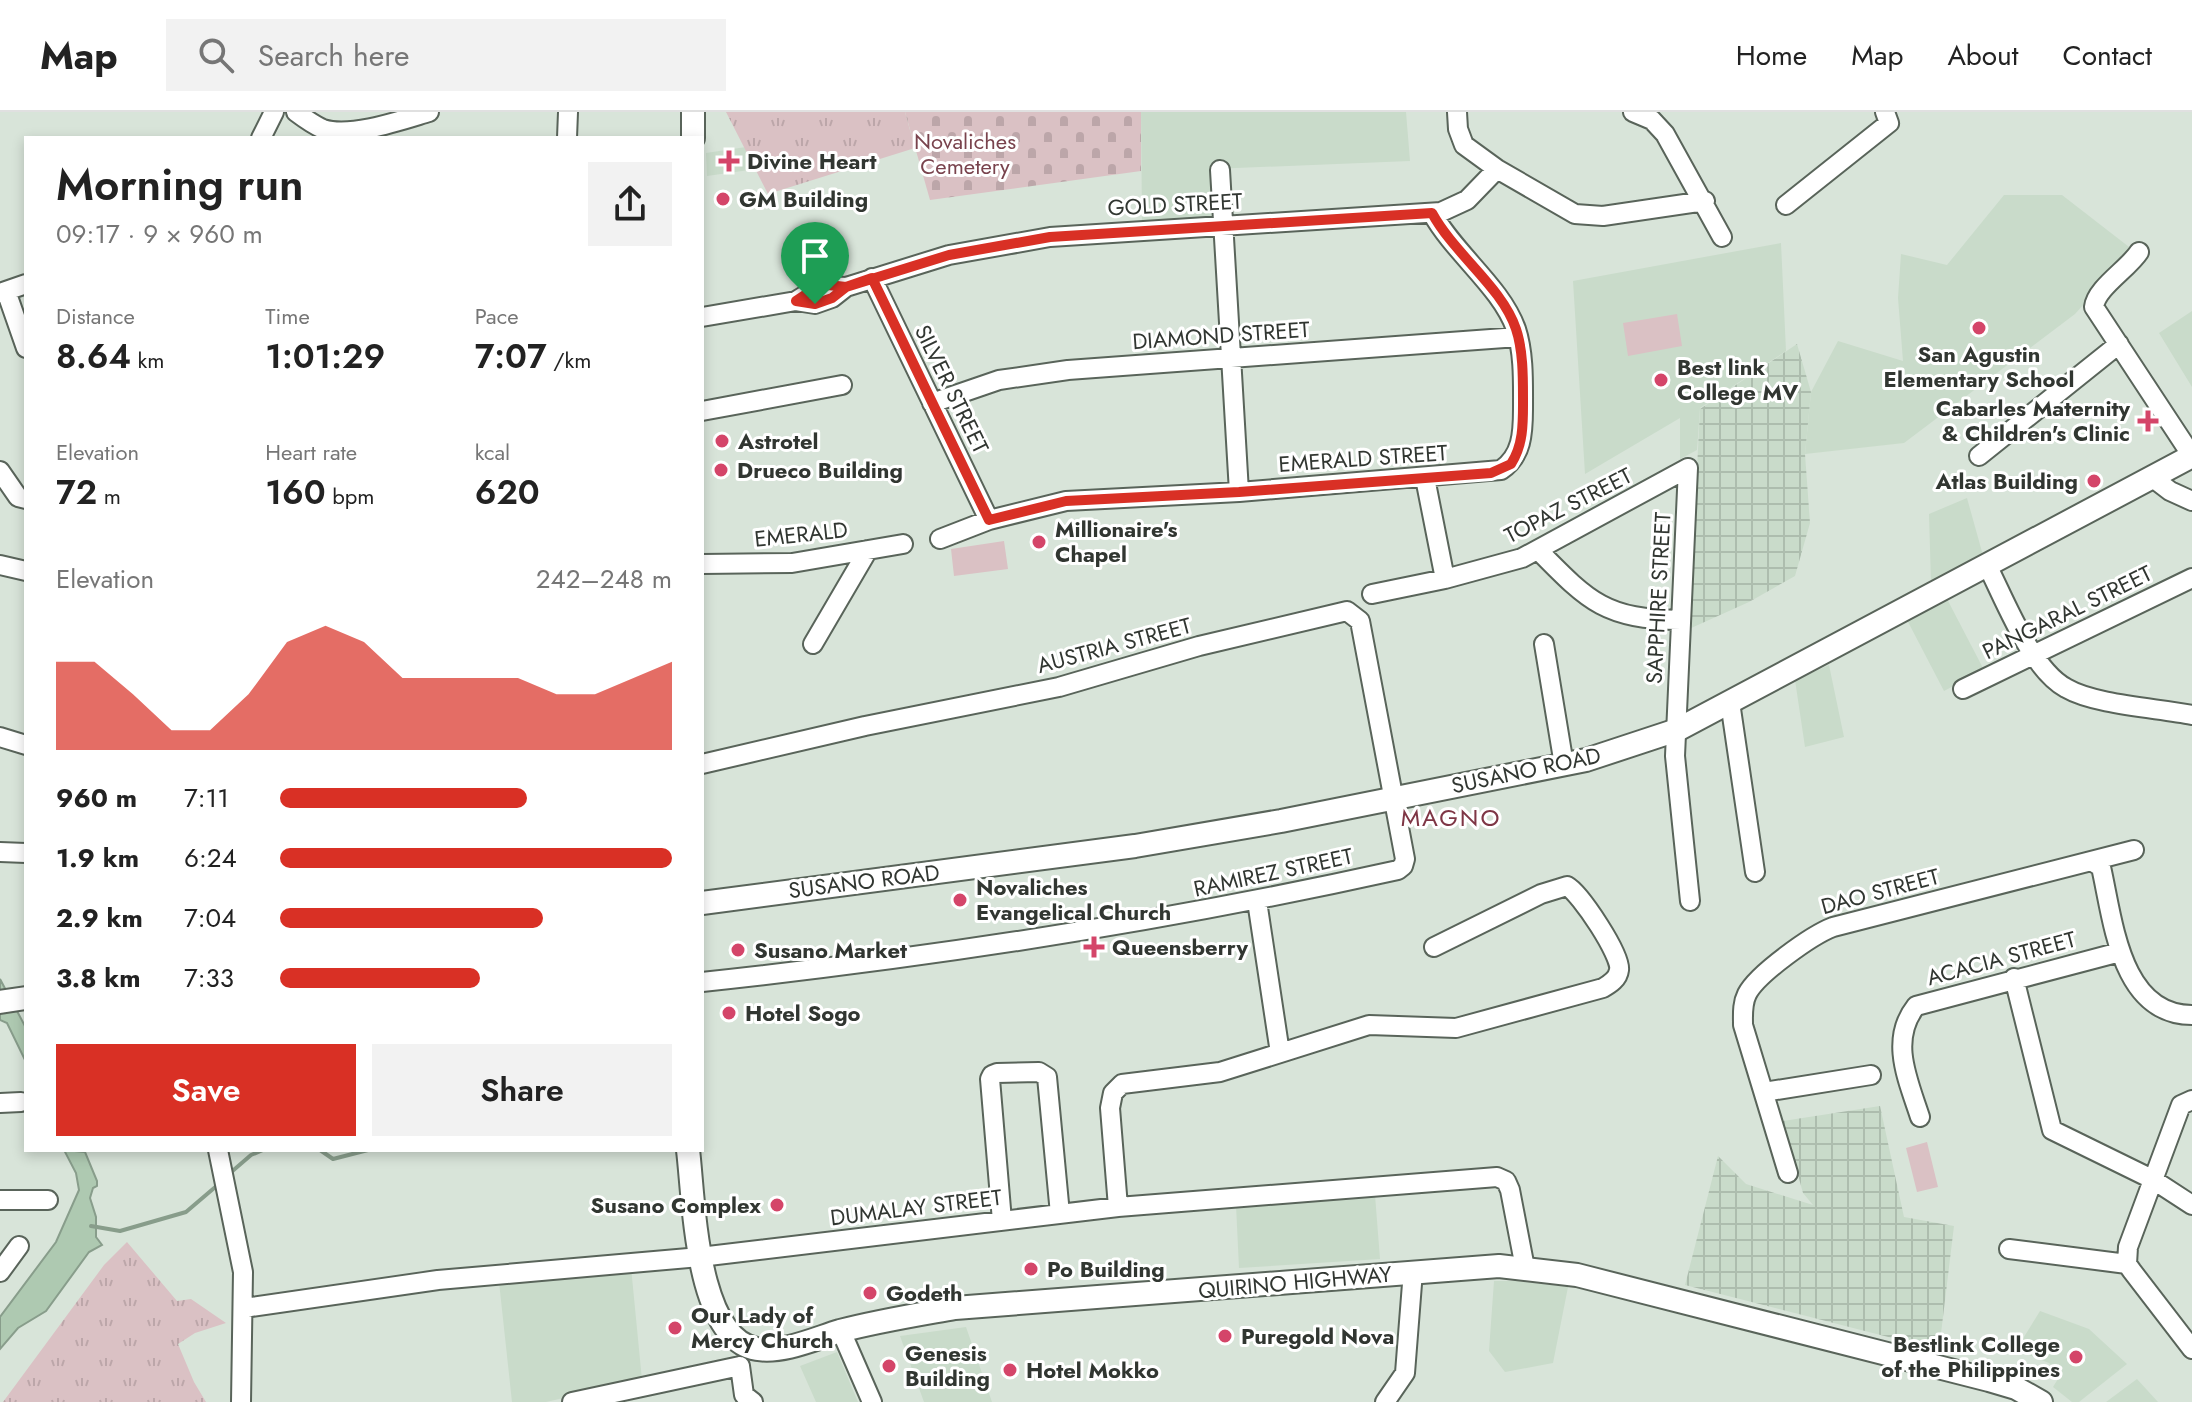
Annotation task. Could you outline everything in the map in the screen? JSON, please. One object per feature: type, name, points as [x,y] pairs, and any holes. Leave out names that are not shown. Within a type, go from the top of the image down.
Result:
[{"type":"main road","points":[[693,112],[693,136]]},
{"type":"main road","name":"SUSANO ROAD","points":[[704,903],[1135,846],[1281,821],[1564,765],[1614,752],[1677,730],[2192,456]]},
{"type":"main road","points":[[0,1002],[24,998]]},
{"type":"main road","points":[[688,1152],[700,1257],[708,1293],[744,1363]]},
{"type":"main road","name":"QUIRINO HIGHWAY","points":[[744,1363],[778,1348],[841,1331],[958,1307],[1499,1266],[1577,1275],[1888,1353],[2016,1388],[2041,1402]]},
{"type":"street","points":[[262,136],[274,112]]},
{"type":"street","points":[[296,112],[323,128],[338,132],[374,132],[429,112]]},
{"type":"street","points":[[567,136],[568,112]]},
{"type":"street","points":[[1457,112],[1458,129],[1464,145],[1564,210],[1589,217],[1705,201]]},
{"type":"street","points":[[1633,112],[1652,120],[1665,134],[1705,201],[1722,237]]},
{"type":"street","points":[[1786,205],[1887,117]]},
{"type":"street","name":"GOLD STREET","points":[[704,317],[796,301],[815,304],[832,298],[846,287],[872,278],[949,255],[1013,242],[1081,234],[1432,213],[1451,209],[1467,200],[1497,169]]},
{"type":"street","points":[[1220,170],[1239,492]]},
{"type":"street","name":"EMERALD STREET","points":[[940,539],[989,520],[1066,501],[1491,473],[1511,464],[1521,442],[1523,422],[1518,337],[1503,303],[1457,251],[1432,213]]},
{"type":"street","points":[[2139,252],[2097,295],[2094,307],[2192,456]]},
{"type":"street","name":"SILVER STREET","points":[[872,278],[989,520]]},
{"type":"street","points":[[24,285],[3,292],[24,343]]},
{"type":"street","name":"DIAMOND STREET","points":[[932,403],[974,387],[1033,374],[1518,337]]},
{"type":"street","points":[[1979,456],[2119,344]]},
{"type":"street","points":[[704,411],[842,385]]},
{"type":"street","name":"TOPAZ STREET","points":[[1372,594],[1504,565],[1539,551],[1688,468]]},
{"type":"street","name":"SAPPHIRE STREET","points":[[1688,468],[1675,756],[1690,901]]},
{"type":"street","points":[[0,471],[22,498]]},
{"type":"street","points":[[1425,478],[1445,579]]},
{"type":"street","points":[[2153,478],[2170,491],[2192,501]]},
{"type":"street","name":"EMERALD","points":[[704,564],[792,563],[903,544]]},
{"type":"street","points":[[813,644],[868,550]]},
{"type":"street","points":[[1539,551],[1589,600],[1610,611],[1630,617],[1681,620]]},
{"type":"street","points":[[0,565],[24,571]]},
{"type":"street","points":[[1987,565],[2034,654],[2065,688],[2111,701],[2192,715]]},
{"type":"street","name":"PANGARAL STREET","points":[[1963,689],[2191,580]]},
{"type":"street","name":"AUSTRIA STREET","points":[[704,764],[865,726],[1059,687],[1199,646],[1347,611],[1360,621],[1394,797]]},
{"type":"street","points":[[1544,644],[1564,765]]},
{"type":"street","points":[[1730,702],[1755,872]]},
{"type":"street","points":[[0,737],[24,744]]},
{"type":"street","name":"RAMIREZ STREET","points":[[704,982],[936,955],[1125,925],[1257,901],[1398,870],[1405,859],[1394,797]]},
{"type":"street","name":"DAO STREET","points":[[1788,1173],[1743,1025],[1742,1006],[1755,983],[1815,934],[1833,927],[2134,850]]},
{"type":"street","points":[[0,852],[24,853]]},
{"type":"street","points":[[2093,862],[2101,867],[2120,952],[2135,982],[2153,1002],[2166,1009],[2192,1015]]},
{"type":"street","points":[[1118,1207],[1109,1119],[1111,1099],[1117,1087],[1220,1072],[1369,1025],[1441,1028],[1470,1025],[1603,988],[1616,979],[1620,967],[1595,920],[1577,893],[1567,886],[1541,894],[1434,947]]},
{"type":"street","points":[[1257,901],[1280,1053]]},
{"type":"street","name":"ACACIA STREET","points":[[1920,1117],[1901,1050],[1907,1018],[1916,1006],[2120,952]]},
{"type":"street","points":[[2014,978],[2052,1130],[2152,1179],[2192,1205]]},
{"type":"street","points":[[1002,1221],[990,1079],[997,1073],[1028,1071],[1046,1074],[1060,1214]]},
{"type":"street","points":[[1764,1092],[1871,1075]]},
{"type":"street","points":[[2192,1100],[2181,1105],[2128,1247],[2127,1264],[2192,1349]]},
{"type":"street","points":[[0,1103],[21,1102]]},
{"type":"street","points":[[218,1152],[243,1272],[241,1402]]},
{"type":"street","name":"DUMALAY STREET","points":[[244,1308],[438,1280],[700,1257],[1118,1207],[1497,1177],[1506,1181],[1510,1190],[1525,1268]]},
{"type":"street","points":[[0,1200],[48,1200]]},
{"type":"street","points":[[0,1272],[19,1246]]},
{"type":"street","points":[[2009,1249],[2127,1264]]},
{"type":"street","points":[[1385,1402],[1405,1373],[1413,1271]]},
{"type":"street","points":[[841,1331],[872,1402]]},
{"type":"street","points":[[572,1402],[744,1363],[741,1386],[744,1395],[753,1402]]},
{"type":"shaded area","points":[[1141,112],[1406,112],[1410,161],[1212,169],[1211,218],[1142,222]]},
{"type":"shaded area","name":"Divine Heart","points":[[746,147],[756,169],[707,176],[706,153]]},
{"type":"shaded area","name":"San Agustin Elementary School","points":[[2004,195],[2062,195],[2133,250],[2075,314],[1904,443],[1805,454],[1811,392],[1838,341],[1903,361],[1898,298],[1901,254],[1947,265]]},
{"type":"shaded area","name":"Best link College MV","points":[[1781,243],[1786,351],[1700,408],[1697,450],[1680,459],[1680,418],[1585,474],[1573,281]]},
{"type":"shaded area","points":[[2192,311],[2192,387],[2159,333]]},
{"type":"shaded area","points":[[1797,344],[1811,392],[1805,454],[1810,523],[1795,576],[1749,602],[1689,629],[1700,409]]},
{"type":"shaded area","points":[[1967,498],[1984,559],[1931,583],[1929,514]]},
{"type":"shaded area","points":[[1946,597],[1984,670],[1944,691],[1906,618]]},
{"type":"shaded area","points":[[1829,665],[1844,737],[1805,747],[1795,680]]},
{"type":"shaded area","points":[[0,979],[24,1024],[24,1058],[7,1023],[0,1020]]},
{"type":"shaded area","points":[[1880,1106],[1904,1217],[1954,1226],[1939,1350],[1685,1285],[1718,1156],[1746,1184],[1813,1205],[1803,1193],[1783,1121]]},
{"type":"shaded area","points":[[65,1152],[85,1152],[97,1181],[90,1198],[96,1217],[96,1237],[102,1245],[89,1252],[46,1311],[18,1328],[0,1349],[0,1317],[56,1242],[79,1190],[76,1173]]},
{"type":"shaded area","points":[[1375,1195],[1380,1259],[1239,1268],[1236,1205]]},
{"type":"shaded area","points":[[631,1267],[642,1380],[546,1402],[512,1402],[499,1282]]},
{"type":"shaded area","points":[[1494,1281],[1568,1287],[1553,1363],[1505,1372],[1489,1351]]},
{"type":"shaded area","name":"Bestlink College of the Philippines","points":[[2040,1311],[2089,1329],[2127,1364],[2079,1402],[2072,1402],[2053,1387],[2061,1374],[2049,1363],[2016,1350]]},
{"type":"shaded area","points":[[966,1327],[992,1402],[924,1402],[900,1336]]},
{"type":"shaded area","points":[[837,1352],[858,1402],[816,1402],[800,1366]]},
{"type":"shaded area","points":[[2137,1379],[2158,1402],[2106,1402]]},
{"type":"green space","points":[[726,112],[905,112],[915,148],[768,194]]},
{"type":"green space","name":"Novaliches Cemetery","points":[[905,112],[1141,112],[1141,171],[930,200]]},
{"type":"green space","points":[[1677,314],[1682,346],[1628,356],[1623,323]]},
{"type":"green space","points":[[1004,541],[1008,569],[954,576],[951,549]]},
{"type":"green space","points":[[1927,1142],[1938,1187],[1917,1192],[1906,1148]]},
{"type":"green space","points":[[127,1242],[177,1301],[191,1299],[226,1323],[195,1333],[178,1344],[206,1402],[3,1402],[104,1265]]},
{"type":"waterway","points":[[229,1174],[258,1152]]},
{"type":"waterway","points":[[323,1152],[333,1159],[360,1152]]},
{"type":"waterway","points":[[91,1226],[120,1231],[186,1212],[220,1183]]},
{"type":"place","name":"Divine Heart","points":[[729,161]]},
{"type":"place","name":"GM Building","points":[[723,199]]},
{"type":"place","name":"San Agustin Elementary School","points":[[1979,328]]},
{"type":"place","name":"Best link College MV","points":[[1661,380]]},
{"type":"place","name":"Cabarles Maternity & Children's Clinic","points":[[2148,421]]},
{"type":"place","name":"Astrotel","points":[[722,441]]},
{"type":"place","name":"Drueco Building","points":[[721,470]]},
{"type":"place","name":"Atlas Building","points":[[2094,481]]},
{"type":"place","name":"Millionaire's Chapel","points":[[1039,542]]},
{"type":"place","name":"Novaliches Evangelical Church","points":[[960,900]]},
{"type":"place","name":"Queensberry","points":[[1094,947]]},
{"type":"place","name":"Susano Market","points":[[738,950]]},
{"type":"place","name":"Hotel Sogo","points":[[729,1013]]},
{"type":"place","name":"Susano Complex","points":[[777,1205]]},
{"type":"place","name":"Po Building","points":[[1031,1269]]},
{"type":"place","name":"Godeth","points":[[870,1293]]},
{"type":"place","name":"Our Lady of Mercy Church","points":[[675,1328]]},
{"type":"place","name":"Puregold Nova","points":[[1225,1336]]},
{"type":"place","name":"Bestlink College of the Philippines","points":[[2076,1357]]},
{"type":"place","name":"Genesis Building","points":[[889,1366]]},
{"type":"place","name":"Hotel Mokko","points":[[1010,1370]]},
{"type":"district","name":"MAGNO","points":[[1451,818]]},
{"type":"route","points":[[815,304],[796,301],[828,285],[846,287],[872,278],[949,255],[1050,237],[1432,213],[1457,251],[1503,303],[1515,327],[1523,388],[1521,442],[1511,464],[1491,473],[1066,501],[989,520],[872,278],[846,287],[832,298],[815,304]]}]
